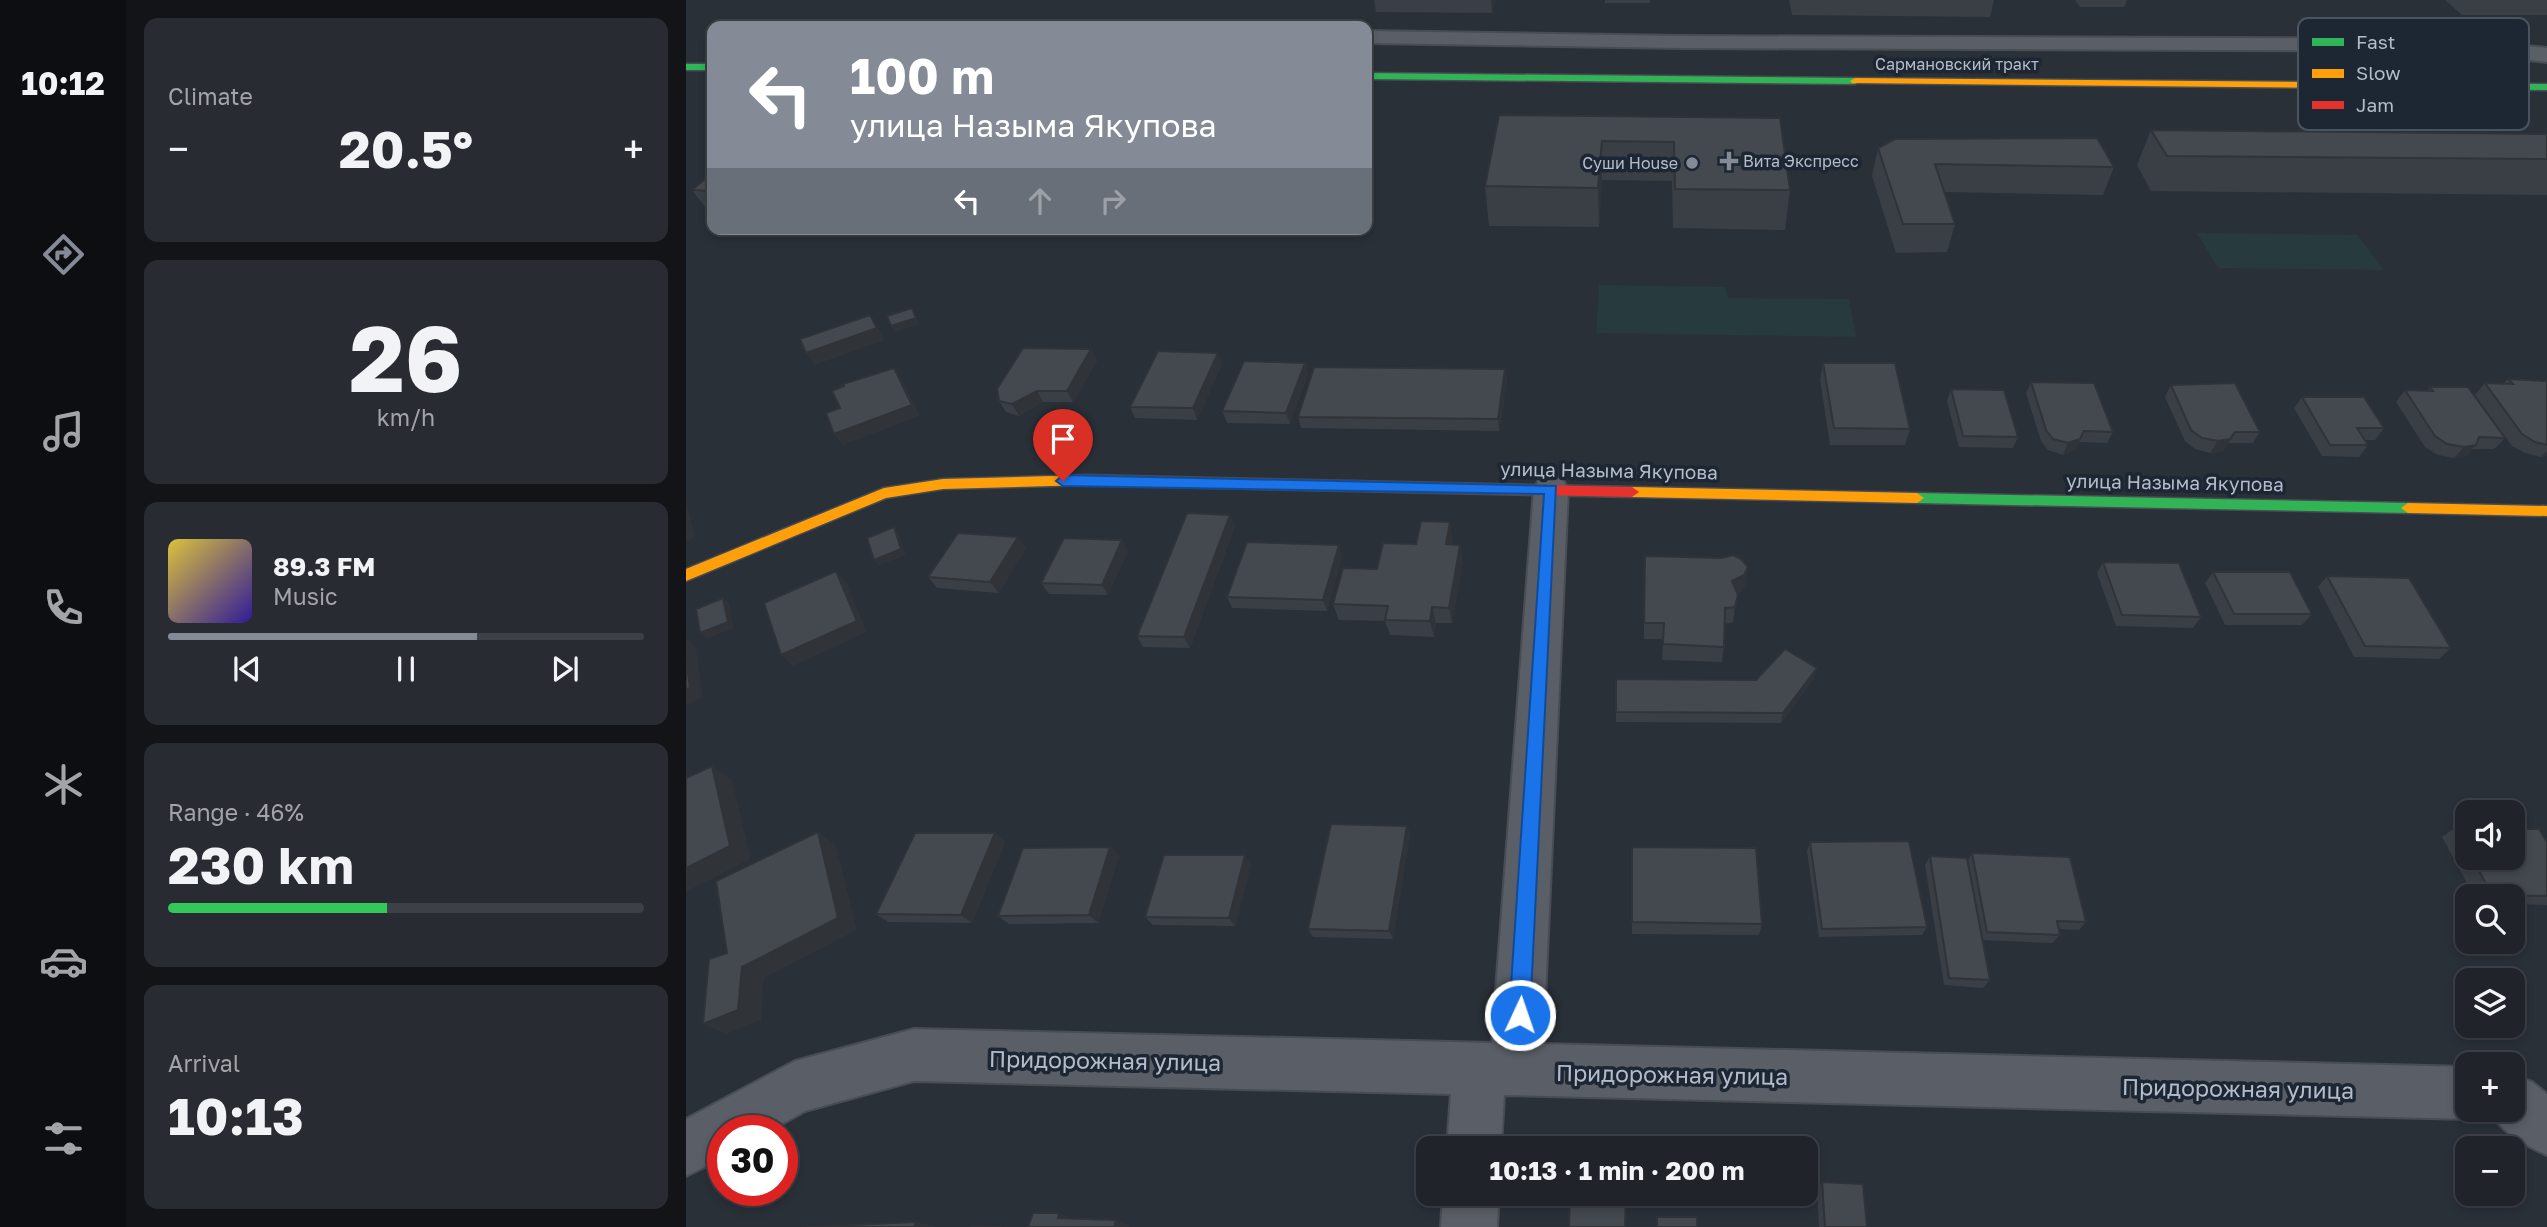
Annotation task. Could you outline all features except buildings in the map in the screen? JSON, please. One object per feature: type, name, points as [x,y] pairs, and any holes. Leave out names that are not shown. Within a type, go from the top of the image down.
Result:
[{"type":"main road","points":[[686,67],[707,67]]},
{"type":"main road","name":"Сармановский тракт","points":[[1372,76],[2298,85]]},
{"type":"main road","name":"Сармановский тракт","points":[[2529,87],[2547,87]]},
{"type":"main road","name":"улица Назыма Якупова","points":[[686,575],[884,493],[943,484],[1087,480],[2547,511]]},
{"type":"street","points":[[1372,37],[1695,43],[2298,45]]},
{"type":"street","points":[[2529,53],[2547,55]]},
{"type":"street","points":[[686,67],[707,63]]},
{"type":"street","points":[[1478,1136],[1498,1070],[1551,489]]},
{"type":"street","name":"Придорожная улица","points":[[686,1149],[795,1087],[914,1055],[2455,1093]]},
{"type":"street","points":[[2525,1094],[2547,1095]]},
{"type":"street","points":[[2525,1111],[2547,1128]]},
{"type":"street","points":[[1469,1227],[1470,1206]]},
{"type":"green space","points":[[2197,233],[2357,235],[2384,270],[2218,268]]},
{"type":"green space","points":[[1599,285],[1726,287],[1728,298],[1849,299],[1856,337],[1596,333]]},
{"type":"traffic: fast","points":[[686,67],[707,67]]},
{"type":"traffic: fast","points":[[1372,76],[1855,81]]},
{"type":"traffic: fast","points":[[2529,87],[2547,87]]},
{"type":"traffic: fast","points":[[1917,498],[2408,508]]},
{"type":"traffic: slow","points":[[1855,81],[2298,85]]},
{"type":"traffic: slow","points":[[686,575],[884,493],[943,484],[1087,480],[1170,482]]},
{"type":"traffic: slow","points":[[1632,492],[1917,498]]},
{"type":"traffic: slow","points":[[2408,508],[2547,511]]},
{"type":"traffic: jam","points":[[1170,482],[1632,492]]},
{"type":"place","name":"Вита Экспресс","points":[[1729,161]]},
{"type":"place","name":"Суши House","points":[[1692,163]]},
{"type":"route","points":[[1063,481],[1551,489],[1520,1015]]}]
